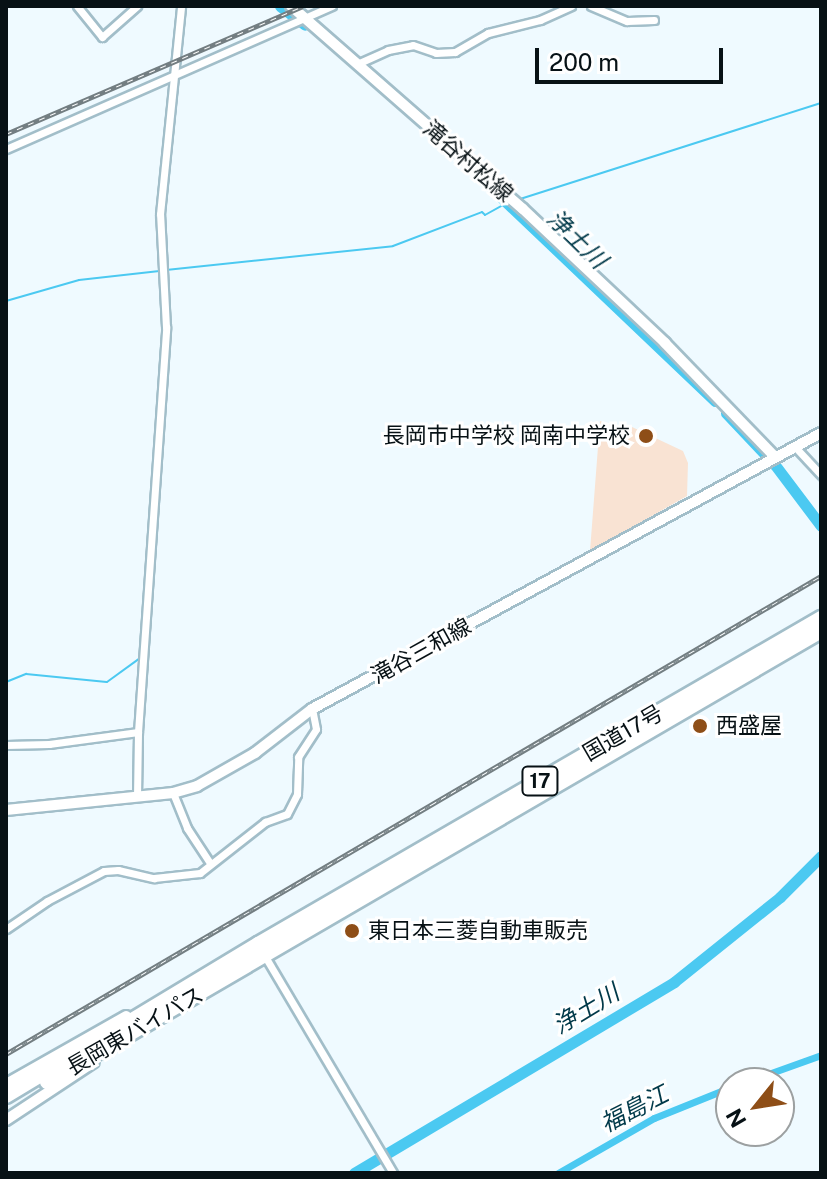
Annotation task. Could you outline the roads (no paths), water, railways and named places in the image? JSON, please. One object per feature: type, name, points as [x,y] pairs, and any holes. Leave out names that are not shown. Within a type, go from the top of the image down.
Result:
[{"type":"highway","name":"国道17号","points":[[261,949],[821,618]]},
{"type":"highway","name":"国道17号","points":[[261,949],[821,631]]},
{"type":"highway","name":"長岡東バイパス","points":[[6,1096],[178,992],[261,949]]},
{"type":"highway","name":"長岡東バイパス","points":[[6,1107],[172,1009],[261,949]]},
{"type":"main road","name":"滝谷村松線","points":[[291,6],[513,200],[675,352],[775,457]]},
{"type":"main road","name":"滝谷三和線","points":[[6,810],[173,793],[197,786],[225,771],[312,709],[821,433]]},
{"type":"main road","points":[[6,1084],[104,1028],[178,992]]},
{"type":"main road","points":[[6,1120],[172,1009]]},
{"type":"street","points":[[77,6],[102,37],[137,6]]},
{"type":"street","points":[[137,797],[138,732],[166,327],[160,214],[181,6]]},
{"type":"street","points":[[6,149],[332,6]]},
{"type":"street","points":[[357,64],[388,50],[413,45],[436,53],[455,52],[488,33],[540,20],[571,6]]},
{"type":"street","points":[[591,6],[627,21],[654,20]]},
{"type":"street","points":[[796,448],[821,475]]},
{"type":"street","points":[[6,929],[47,901],[104,871],[118,870],[149,878],[200,873],[270,819],[291,810],[297,794],[298,757],[316,729],[312,709]]},
{"type":"street","points":[[6,745],[49,744],[138,732]]},
{"type":"street","points":[[173,793],[183,820],[210,863]]},
{"type":"street","points":[[261,949],[393,1173]]},
{"type":"waterway","name":"浄土川","points":[[280,6],[305,25]]},
{"type":"waterway","points":[[517,200],[821,103]]},
{"type":"waterway","name":"浄土川","points":[[484,181],[715,401]]},
{"type":"waterway","points":[[166,270],[393,246],[482,212],[485,215],[507,203]]},
{"type":"waterway","points":[[6,301],[79,280],[160,271]]},
{"type":"waterway","name":"浄土川","points":[[726,413],[775,465],[821,526]]},
{"type":"waterway","points":[[6,682],[26,674],[107,682],[139,659]]},
{"type":"waterway","name":"浄土川","points":[[354,1173],[674,982],[780,897],[821,856]]},
{"type":"waterway","name":"福島江","points":[[788,1067],[821,1055]]},
{"type":"waterway","name":"福島江","points":[[558,1173],[654,1118],[715,1093]]},
{"type":"railway","points":[[6,134],[303,6]]},
{"type":"railway","points":[[6,1054],[821,576]]},
{"type":"place","name":"長岡市中学校 岡南中学校","points":[[646,436]]},
{"type":"place","name":"西盛屋","points":[[700,726]]},
{"type":"place","name":"東日本三菱自動車販売","points":[[352,931]]}]
